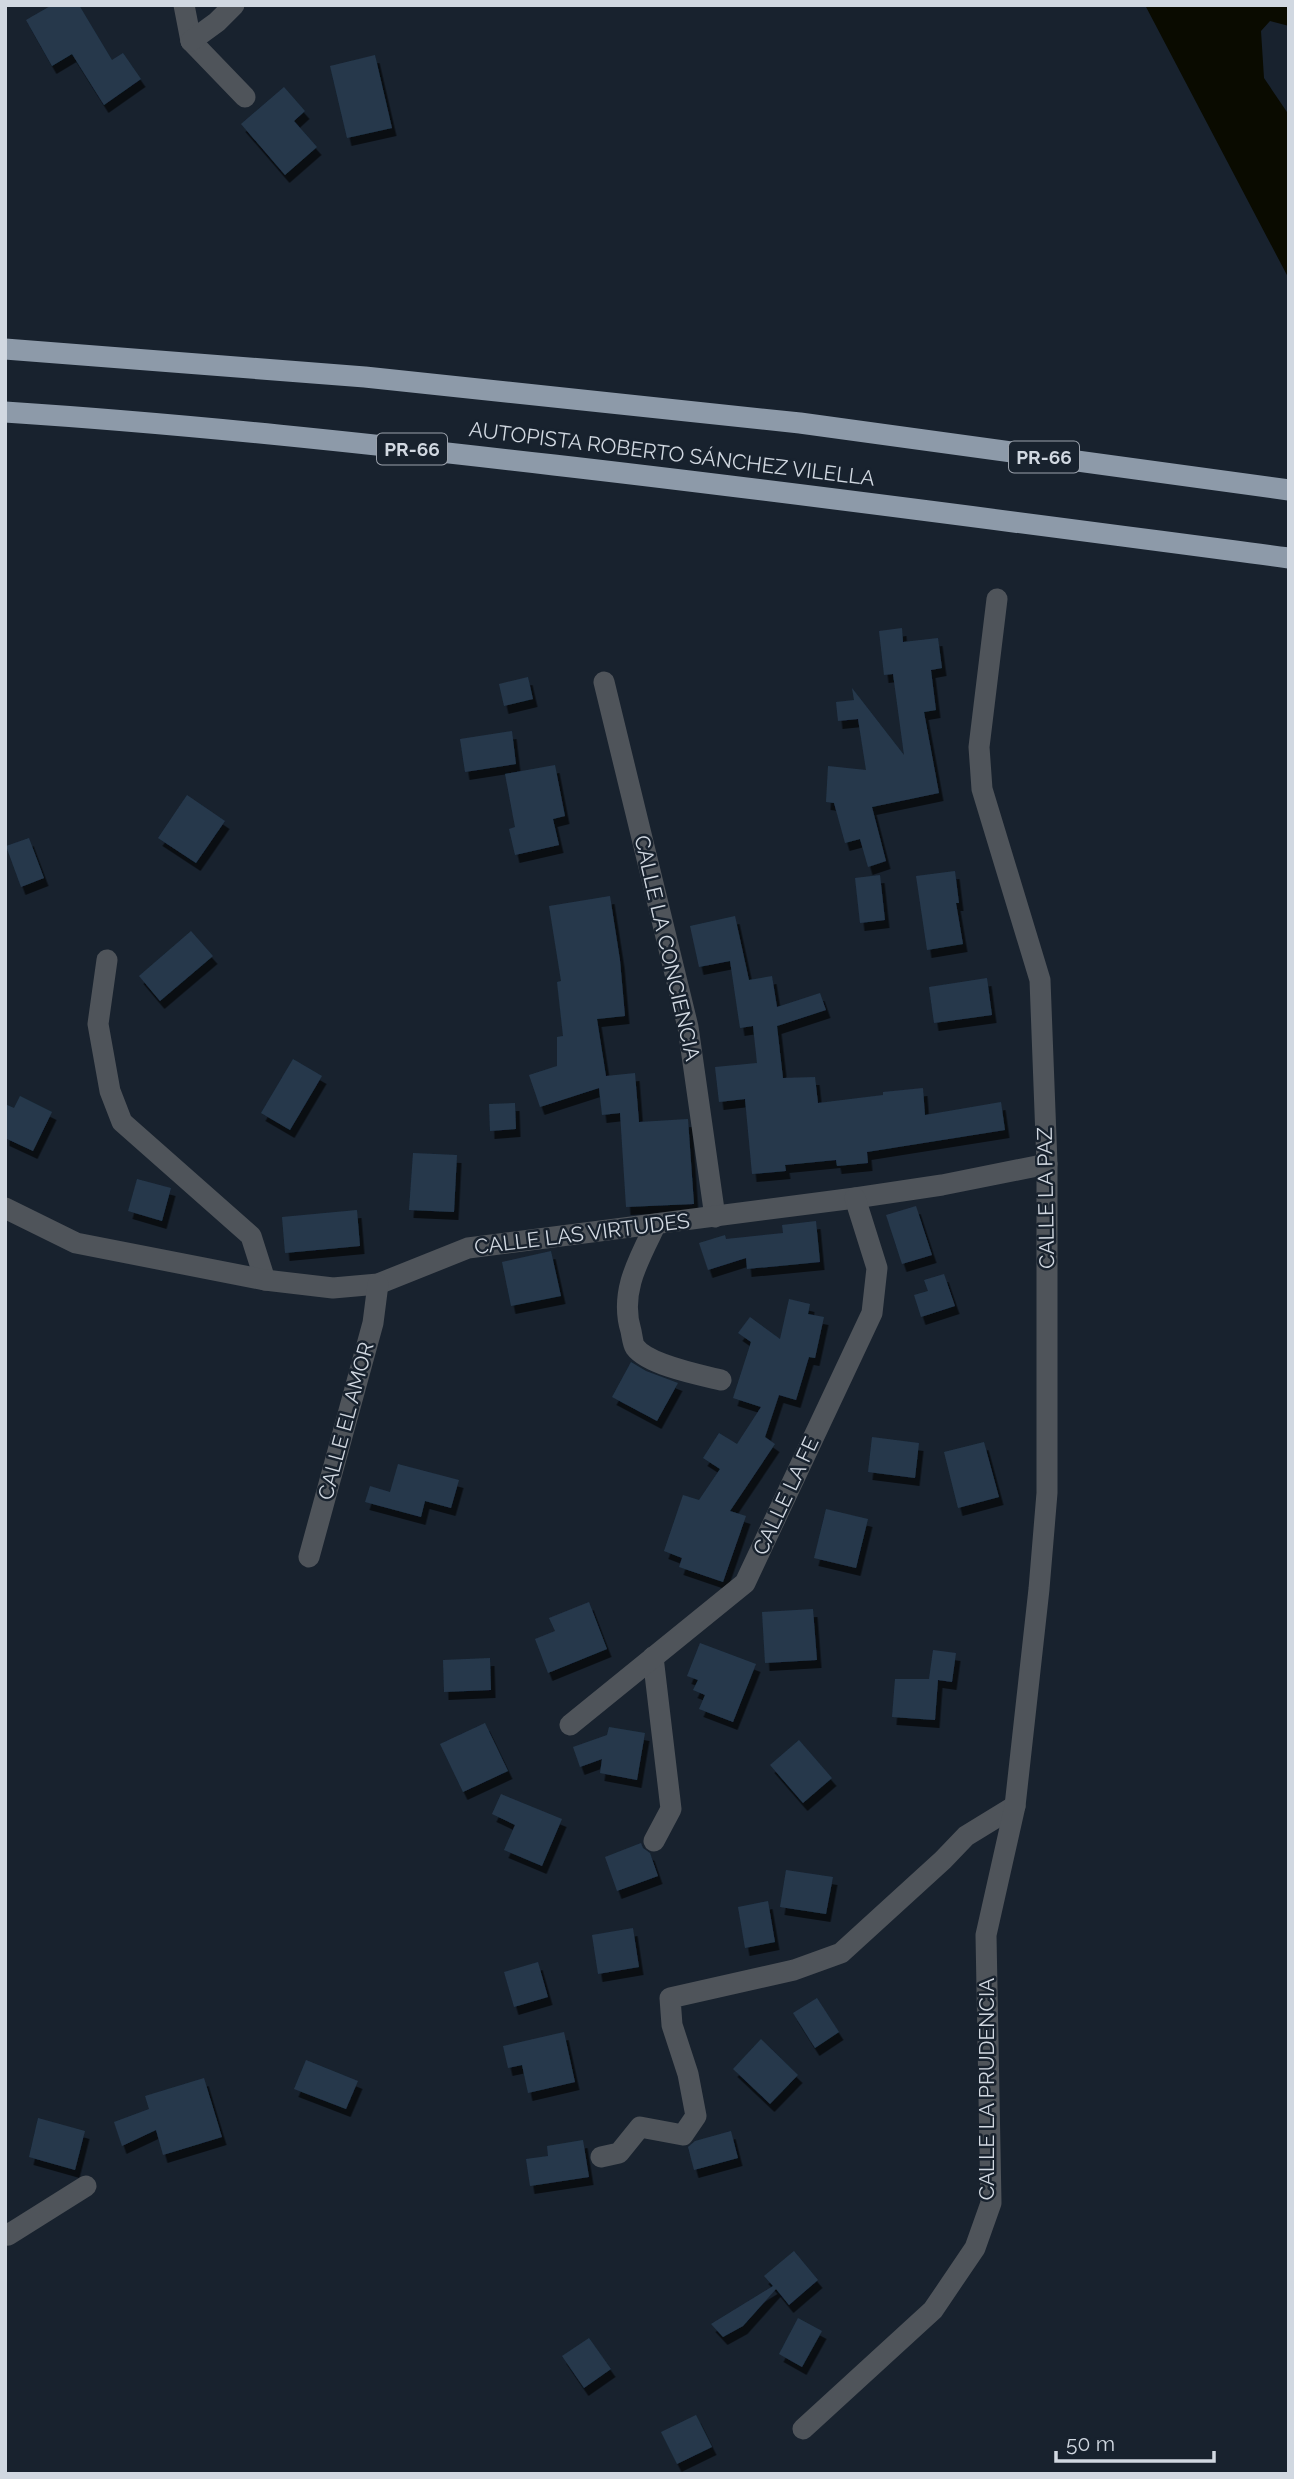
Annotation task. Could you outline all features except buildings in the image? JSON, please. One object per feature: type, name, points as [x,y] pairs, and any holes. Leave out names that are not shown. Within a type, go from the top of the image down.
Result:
[{"type":"highway","name":"AUTOPISTA ROBERTO SÁNCHEZ VILELLA","points":[[5,348],[365,377],[800,423],[1289,490]]},
{"type":"highway","name":"AUTOPISTA ROBERTO SÁNCHEZ VILELLA","points":[[5,412],[353,442],[818,495],[1289,558]]},
{"type":"street","points":[[184,5],[191,41],[245,97]]},
{"type":"street","points":[[191,41],[217,22],[234,5]]},
{"type":"street","name":"CALLE LA PAZ","points":[[997,599],[979,747],[982,789],[1040,980],[1047,1164],[1047,1493],[1015,1806]]},
{"type":"street","name":"CALLE LA CONCIENCIA","points":[[604,682],[688,1027],[715,1217]]},
{"type":"street","points":[[107,960],[98,1024],[110,1091],[122,1122],[251,1236],[265,1280]]},
{"type":"street","name":"CALLE LAS VIRTUDES","points":[[5,1208],[76,1242],[265,1280],[333,1288],[378,1284],[468,1248],[855,1198],[942,1185],[1047,1164]]},
{"type":"street","name":"CALLE LA FE","points":[[570,1725],[745,1583],[872,1313],[877,1268],[855,1198]]},
{"type":"street","points":[[656,1224],[641,1254],[626,1296],[628,1324],[636,1347],[650,1358],[677,1370],[721,1380]]},
{"type":"street","name":"CALLE EL AMOR","points":[[309,1558],[373,1323],[378,1284]]},
{"type":"street","points":[[653,1657],[671,1809],[654,1840]]},
{"type":"street","points":[[601,2157],[619,2153],[640,2127],[683,2135],[696,2116],[688,2074],[672,2025],[670,1998],[794,1970],[841,1952],[966,1836],[1015,1806]]},
{"type":"street","name":"CALLE LA PRUDENCIA","points":[[803,2429],[933,2310],[975,2248],[987,2213],[990,2203],[986,1934],[1015,1806]]},
{"type":"street","points":[[5,2232],[8,2235],[86,2186]]},
{"type":"shaded area","points":[[1145,5],[1289,5],[1289,26],[1270,21],[1261,31],[1264,78],[1289,115],[1289,279]]}]
